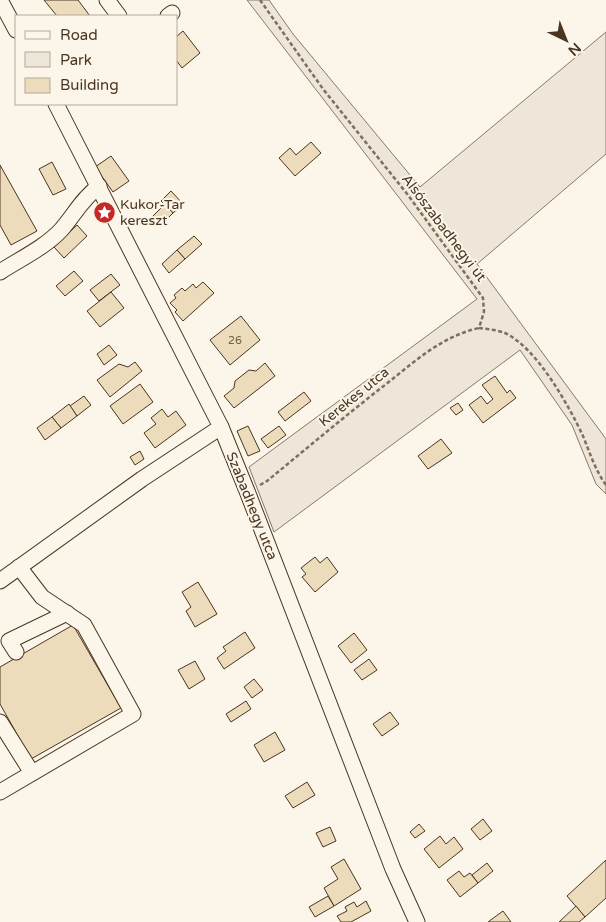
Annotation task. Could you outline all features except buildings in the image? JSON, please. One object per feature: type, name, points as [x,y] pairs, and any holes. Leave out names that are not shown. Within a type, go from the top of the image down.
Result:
[{"type":"street","points":[[0,0],[15,28]]},
{"type":"street","points":[[107,0],[118,15]]},
{"type":"street","name":"Szabadhegy utca","points":[[57,105],[221,427],[393,870],[417,922]]},
{"type":"street","points":[[0,272],[48,242],[61,229],[87,195],[99,186]]},
{"type":"street","points":[[0,581],[142,480],[221,427]]},
{"type":"street","points":[[0,792],[133,714],[84,626],[67,612],[42,597],[19,567]]},
{"type":"street","points":[[16,652],[9,641],[67,612]]},
{"type":"street","points":[[0,722],[32,773]]},
{"type":"path","name":"Alsószabadhegyi út","points":[[260,0],[324,89],[408,195],[483,298],[484,312],[479,328]]},
{"type":"path","points":[[479,328],[492,329],[504,333],[521,344],[534,357],[550,378],[575,420],[598,474],[606,485]]},
{"type":"path","name":"Kerekes utca","points":[[247,491],[267,481],[424,354],[464,332],[479,328]]},
{"type":"green space","points":[[247,0],[269,0],[293,34],[420,187],[606,32],[606,154],[477,264],[606,439],[606,494],[596,484],[572,425],[520,350],[274,532],[249,467],[477,299]]},
{"type":"place","name":"Kukor-Tar kereszt","points":[[104,212]]}]
